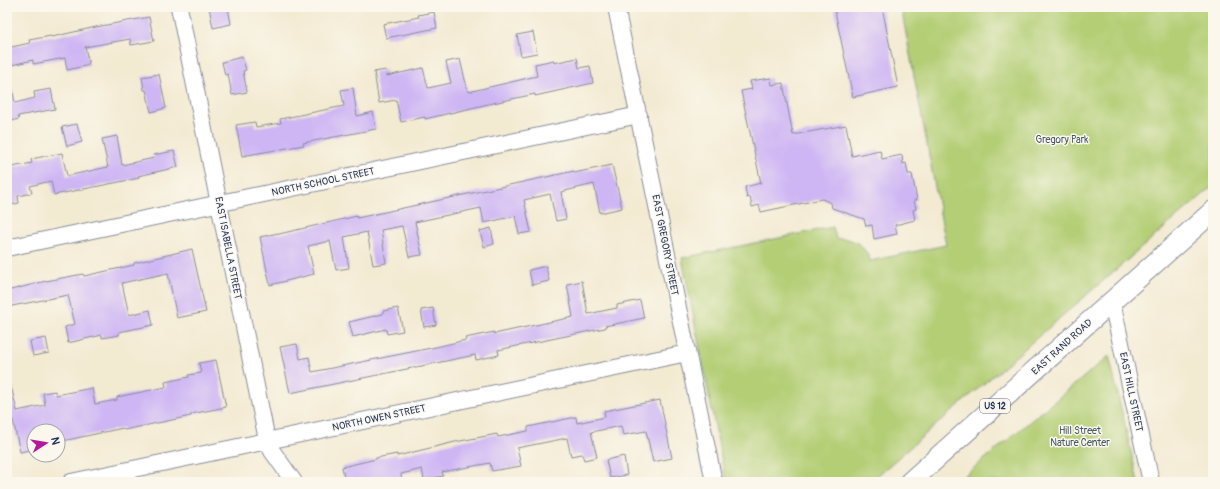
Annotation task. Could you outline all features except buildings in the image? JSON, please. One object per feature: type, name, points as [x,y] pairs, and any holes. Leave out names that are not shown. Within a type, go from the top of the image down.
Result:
[{"type":"main road","name":"EAST RAND ROAD","points":[[910,482],[1213,211]]},
{"type":"street","name":"EAST ISABELLA STREET","points":[[178,7],[220,204],[267,440],[272,451],[294,482]]},
{"type":"street","name":"EAST GREGORY STREET","points":[[616,7],[714,482]]},
{"type":"street","name":"NORTH SCHOOL STREET","points":[[7,248],[639,115]]},
{"type":"street","name":"EAST HILL STREET","points":[[1112,302],[1151,482]]},
{"type":"street","name":"NORTH OWEN STREET","points":[[71,482],[687,353]]},
{"type":"green space","name":"Gregory Park","points":[[901,7],[1213,7],[1213,186],[870,482],[726,482],[682,258],[833,227],[836,239],[848,239],[858,243],[868,255],[870,261],[946,245]]},
{"type":"green space","name":"Hill Street Nature Center","points":[[1109,356],[1138,482],[957,482]]}]
